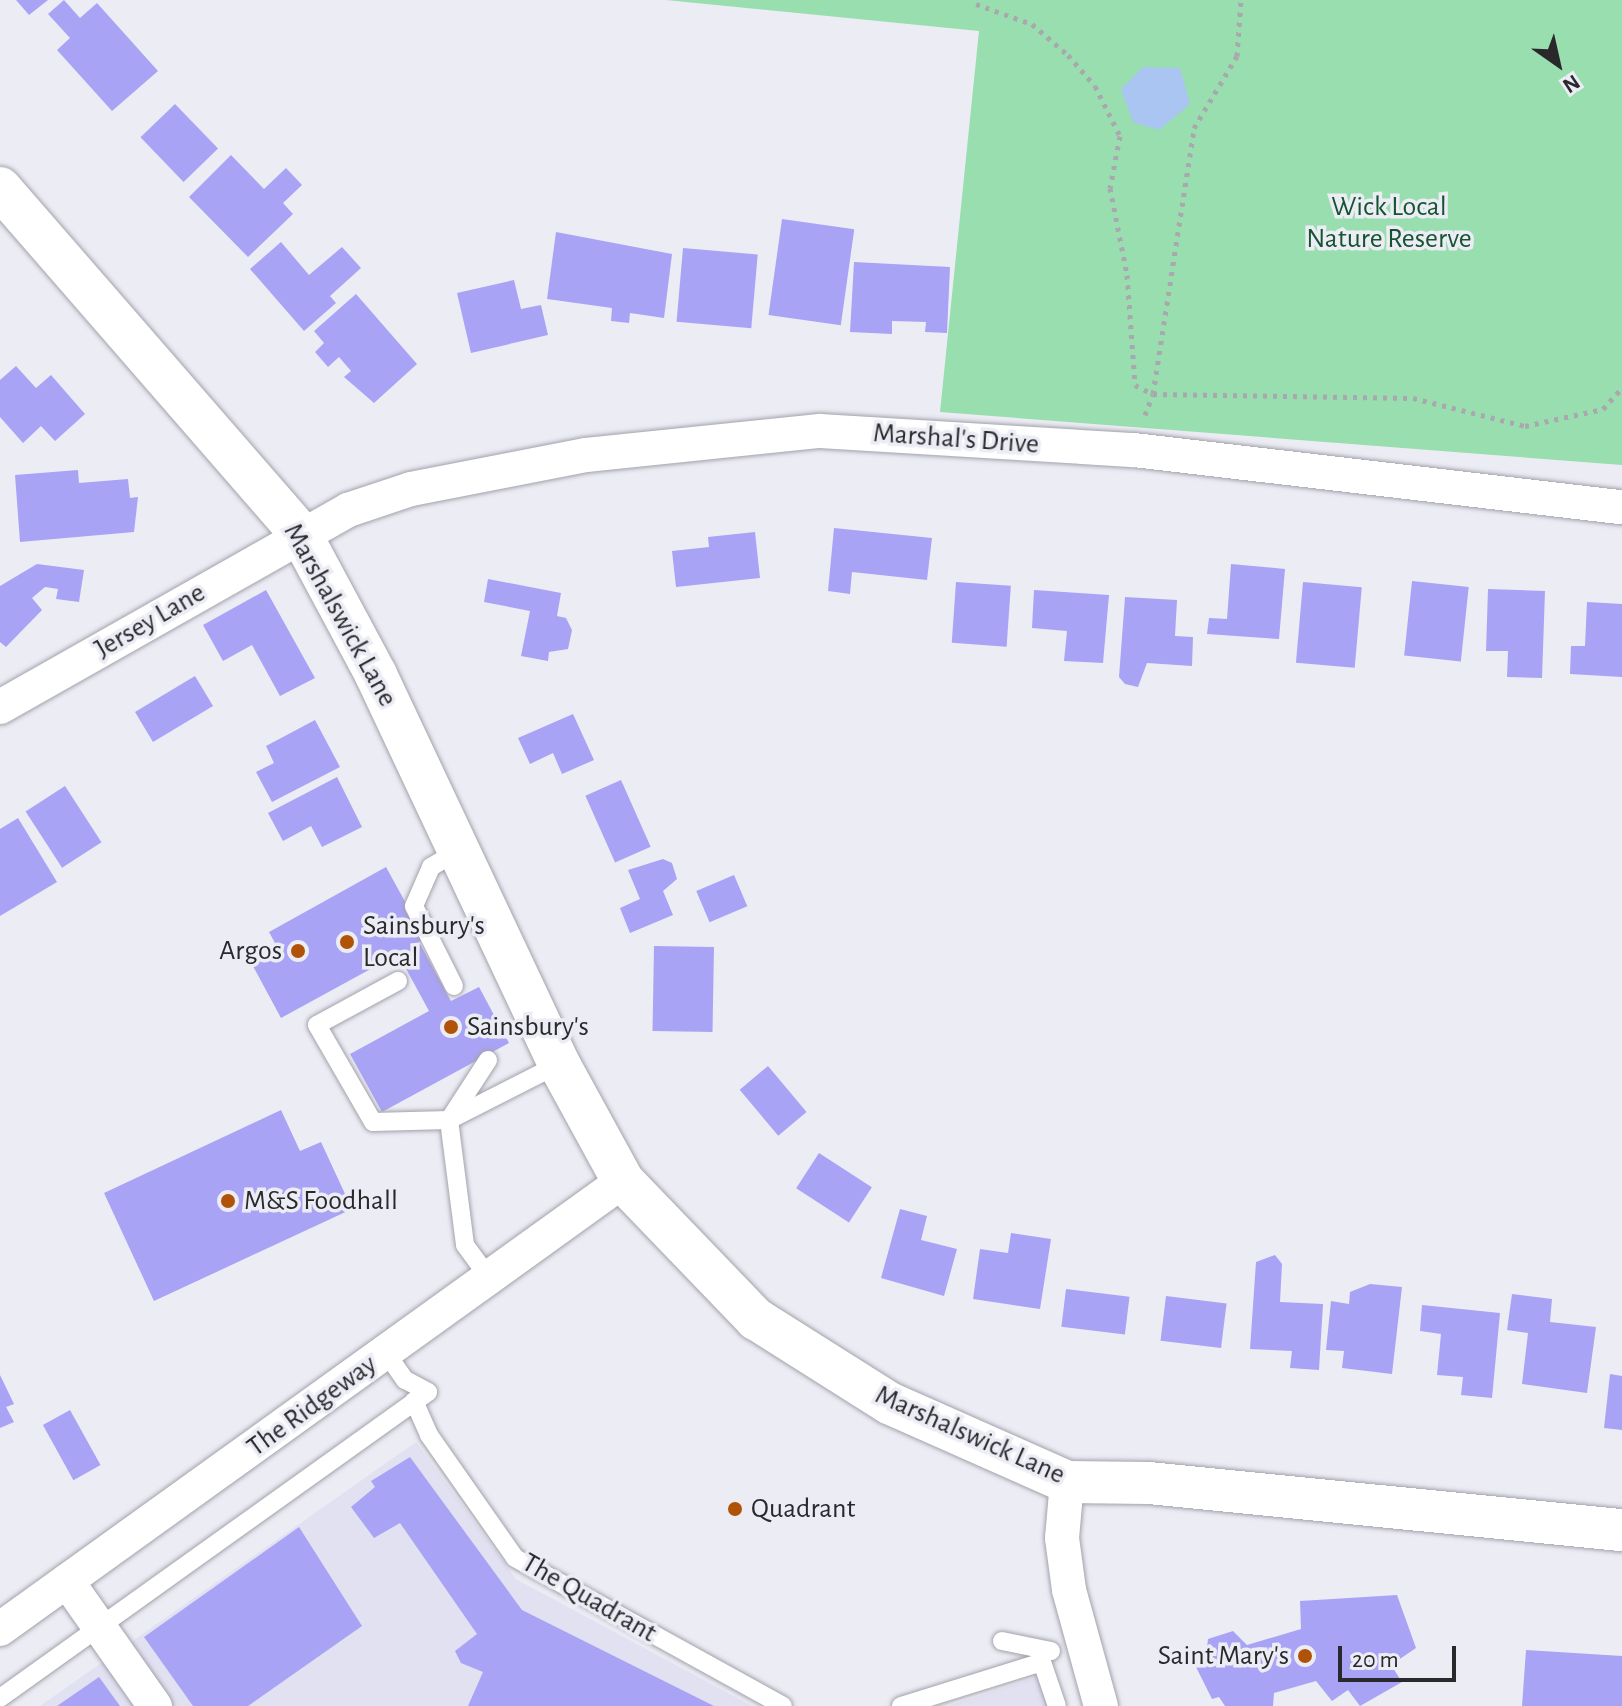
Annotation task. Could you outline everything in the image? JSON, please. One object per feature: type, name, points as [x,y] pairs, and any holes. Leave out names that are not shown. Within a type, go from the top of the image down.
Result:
[{"type":"street","name":"Marshalswick Lane","points":[[0,188],[300,533],[376,675],[559,1064],[623,1181],[756,1319],[889,1403],[1067,1482],[1149,1483],[1622,1530]]},
{"type":"street","name":"Marshal's Drive","points":[[300,533],[411,489],[586,455],[820,431],[1134,450],[1622,507]]},
{"type":"street","name":"Jersey Lane","points":[[0,707],[300,533]]},
{"type":"street","name":"The Ridgeway","points":[[0,1629],[623,1181]]},
{"type":"street","points":[[1067,1482],[1058,1651],[1101,1706]]},
{"type":"street","points":[[67,1581],[155,1706]]},
{"type":"lane","points":[[454,986],[414,906],[431,867],[459,850]]},
{"type":"lane","points":[[398,981],[317,1025],[373,1122],[449,1120],[559,1064]]},
{"type":"lane","points":[[488,1060],[449,1120],[465,1245],[490,1279]]},
{"type":"lane","name":"The Quadrant","points":[[386,1353],[405,1380],[428,1392],[414,1401],[429,1435],[515,1558],[783,1706]]},
{"type":"lane","points":[[0,1698],[414,1401]]},
{"type":"lane","points":[[1002,1641],[1058,1651]]},
{"type":"lane","points":[[901,1706],[1058,1651]]},
{"type":"lane","points":[[1057,1706],[1058,1651]]},
{"type":"path","points":[[1153,394],[1194,128],[1237,56],[1241,0]]},
{"type":"path","points":[[976,4],[1032,24],[1068,55],[1095,86],[1120,136],[1110,188],[1127,275],[1135,385],[1153,394],[1413,398],[1525,426],[1603,409],[1622,388]]},
{"type":"shaded area","points":[[416,1442],[516,1579],[752,1706],[40,1706]]},
{"type":"shaded area","points":[[1046,1674],[1057,1706],[948,1706]]},
{"type":"green space","name":"Wick Local Nature Reserve","points":[[666,0],[1622,0],[1622,465],[940,412],[979,31]]},
{"type":"water","points":[[1143,67],[1180,68],[1190,104],[1159,130],[1133,122],[1121,89]]},
{"type":"building","points":[[16,0],[48,0],[29,15]]},
{"type":"building","points":[[64,0],[80,18],[97,3],[158,71],[112,111],[57,50],[70,38],[48,14]]},
{"type":"building","points":[[175,104],[218,149],[184,182],[140,137]]},
{"type":"building","points":[[231,155],[264,189],[286,168],[302,185],[283,203],[293,214],[248,257],[189,197]]},
{"type":"building","points":[[782,219],[854,229],[841,325],[769,315]]},
{"type":"building","points":[[556,232],[672,254],[664,318],[630,313],[629,323],[611,321],[612,308],[547,299]]},
{"type":"building","points":[[281,242],[309,275],[342,247],[361,268],[330,296],[336,303],[304,331],[250,269]]},
{"type":"building","points":[[683,248],[758,255],[751,328],[677,322]]},
{"type":"building","points":[[854,262],[950,267],[947,333],[925,332],[926,322],[892,321],[892,334],[850,332]]},
{"type":"building","points":[[514,280],[521,309],[541,305],[548,335],[471,353],[457,293]]},
{"type":"building","points":[[356,294],[417,364],[374,403],[344,377],[351,371],[339,357],[328,367],[315,352],[324,343],[314,331]]},
{"type":"building","points":[[16,366],[36,388],[51,375],[85,414],[55,441],[41,426],[23,443],[0,417],[0,380]]},
{"type":"building","points":[[78,470],[79,483],[128,479],[130,498],[138,497],[134,532],[20,542],[15,475]]},
{"type":"building","points":[[834,528],[932,538],[927,580],[852,572],[850,594],[828,591]]},
{"type":"building","points":[[755,532],[760,578],[676,587],[672,551],[709,547],[708,537]]},
{"type":"building","points":[[37,564],[84,570],[79,602],[56,599],[58,589],[45,587],[32,598],[42,610],[6,647],[0,642],[0,586]]},
{"type":"building","points":[[1231,564],[1285,569],[1279,639],[1207,634],[1209,618],[1227,619]]},
{"type":"building","points":[[488,579],[561,593],[557,616],[566,618],[572,630],[568,649],[549,652],[548,661],[521,656],[530,611],[484,602]]},
{"type":"building","points":[[1412,581],[1469,587],[1461,662],[1404,656]]},
{"type":"building","points":[[956,582],[1011,586],[1007,647],[952,643]]},
{"type":"building","points":[[1303,582],[1362,587],[1355,668],[1296,663]]},
{"type":"building","points":[[1488,589],[1545,591],[1542,678],[1507,677],[1508,651],[1486,651]]},
{"type":"building","points":[[266,590],[315,678],[280,696],[252,645],[223,661],[203,625]]},
{"type":"building","points":[[1034,590],[1109,595],[1103,663],[1064,661],[1067,631],[1032,628]]},
{"type":"building","points":[[1125,597],[1177,600],[1175,636],[1193,637],[1192,666],[1147,663],[1138,687],[1125,684],[1119,677]]},
{"type":"building","points":[[1587,602],[1622,604],[1622,677],[1570,674],[1571,646],[1585,646]]},
{"type":"building","points":[[195,676],[213,706],[153,742],[135,712]]},
{"type":"building","points":[[573,714],[594,760],[562,774],[553,753],[530,764],[518,738]]},
{"type":"building","points":[[315,720],[340,767],[272,802],[256,772],[274,763],[266,746]]},
{"type":"building","points":[[337,777],[362,827],[322,847],[311,826],[283,841],[268,813]]},
{"type":"building","points":[[621,780],[651,847],[615,863],[585,796]]},
{"type":"building","points":[[65,786],[101,842],[62,868],[26,812]]},
{"type":"building","points":[[18,818],[57,882],[0,916],[0,829]]},
{"type":"building","points":[[663,859],[672,863],[677,879],[663,891],[673,915],[630,933],[620,908],[640,899],[628,870]]},
{"type":"building","points":[[386,867],[425,938],[419,942],[451,1001],[479,987],[509,1043],[382,1112],[350,1054],[429,1011],[398,954],[281,1018],[248,957],[275,943],[269,932]]},
{"type":"building","points":[[734,875],[747,906],[710,922],[696,891]]},
{"type":"building","points":[[654,946],[714,947],[713,1032],[653,1031]]},
{"type":"building","points":[[768,1066],[807,1112],[778,1136],[740,1090]]},
{"type":"building","name":"M&S Foodhall","points":[[281,1110],[300,1151],[321,1142],[352,1209],[154,1301],[104,1193]]},
{"type":"building","points":[[819,1153],[872,1187],[849,1223],[796,1188]]},
{"type":"building","points":[[900,1209],[927,1216],[921,1240],[957,1249],[944,1296],[881,1278]]},
{"type":"building","points":[[1011,1233],[1051,1239],[1040,1309],[973,1299],[980,1249],[1008,1253]]},
{"type":"building","points":[[1275,1255],[1282,1264],[1280,1302],[1323,1304],[1319,1370],[1290,1368],[1292,1351],[1250,1349],[1256,1262]]},
{"type":"building","points":[[1370,1284],[1402,1287],[1392,1374],[1342,1368],[1344,1351],[1326,1350],[1331,1301],[1349,1304],[1350,1292]]},
{"type":"building","points":[[1066,1289],[1130,1297],[1125,1335],[1061,1327]]},
{"type":"building","points":[[1512,1294],[1552,1299],[1550,1322],[1596,1327],[1587,1393],[1522,1384],[1528,1333],[1507,1330]]},
{"type":"building","points":[[1166,1296],[1227,1303],[1221,1348],[1161,1341]]},
{"type":"building","points":[[1422,1305],[1500,1313],[1492,1398],[1461,1395],[1463,1377],[1437,1375],[1441,1334],[1420,1331]]},
{"type":"building","points":[[1610,1374],[1622,1376],[1622,1430],[1604,1428]]},
{"type":"building","points":[[0,1375],[14,1404],[6,1407],[14,1422],[0,1428]]},
{"type":"building","points":[[70,1410],[101,1465],[73,1480],[43,1425]]},
{"type":"building","points":[[410,1457],[522,1610],[714,1706],[468,1706],[483,1672],[461,1663],[455,1651],[477,1634],[400,1523],[374,1538],[351,1507],[375,1487],[371,1481]]},
{"type":"building","points":[[299,1527],[362,1626],[248,1706],[193,1706],[144,1637]]},
{"type":"building","name":"Saint Mary's","points":[[1397,1595],[1416,1648],[1391,1665],[1402,1682],[1360,1706],[1348,1690],[1332,1701],[1316,1681],[1274,1693],[1273,1706],[1225,1706],[1219,1697],[1212,1699],[1196,1667],[1205,1664],[1208,1639],[1233,1631],[1247,1645],[1301,1629],[1300,1601]]},
{"type":"building","points":[[1526,1650],[1622,1656],[1622,1706],[1522,1706]]},
{"type":"building","points":[[99,1677],[120,1706],[57,1706]]},
{"type":"place","name":"Sainsbury's Local","points":[[347,942]]},
{"type":"place","name":"Argos","points":[[298,951]]},
{"type":"place","name":"Sainsbury's","points":[[451,1027]]},
{"type":"place","name":"M&S Foodhall","points":[[228,1201]]},
{"type":"place","name":"Quadrant","points":[[735,1509]]},
{"type":"place","name":"Saint Mary's","points":[[1305,1656]]}]
